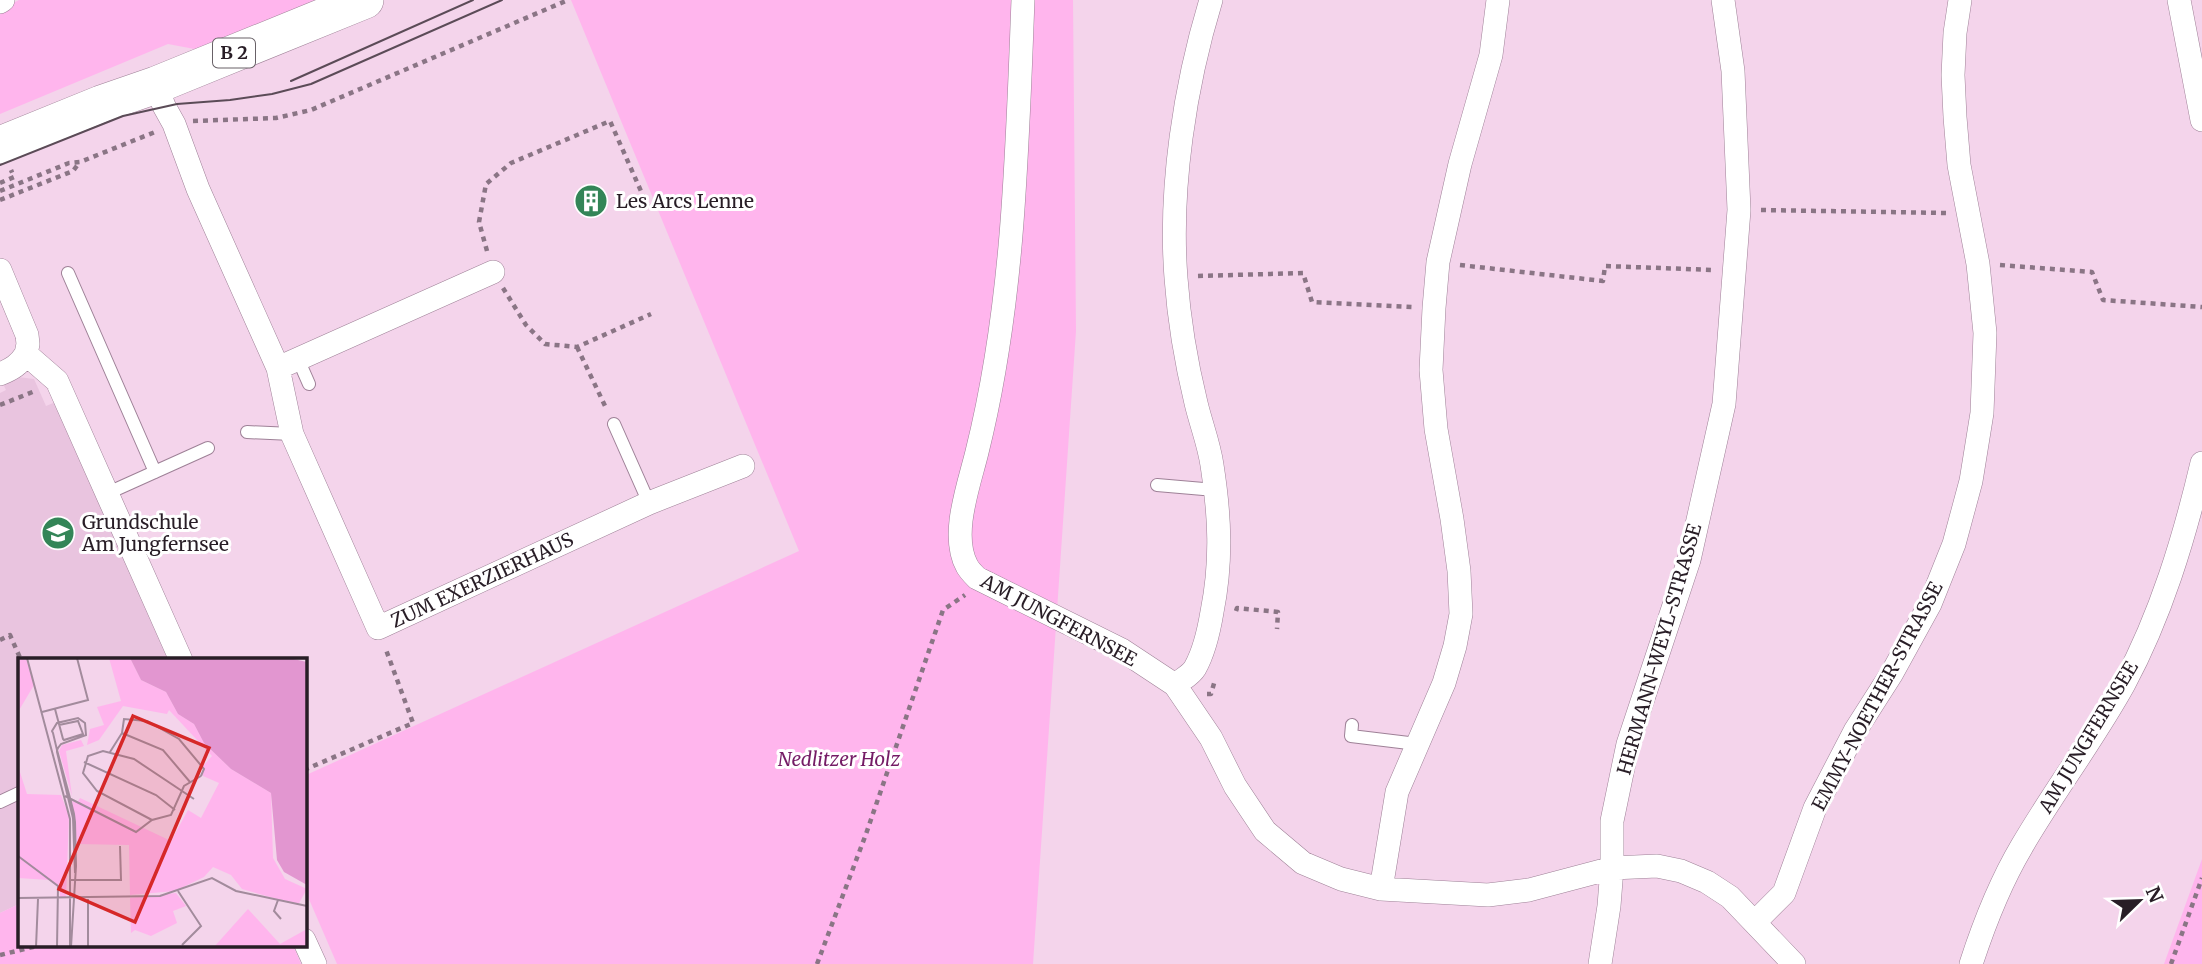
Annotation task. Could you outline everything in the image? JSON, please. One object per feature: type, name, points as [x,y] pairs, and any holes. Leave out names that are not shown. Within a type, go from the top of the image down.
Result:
[{"type":"main road","name":"B 2","points":[[0,145],[365,0]]},
{"type":"street","name":"AM JUNGFERNSEE","points":[[1023,0],[1012,247],[1001,335],[960,520],[962,549],[967,566],[977,579],[1122,650],[1181,694],[1211,737],[1235,786],[1265,831],[1303,863],[1341,879],[1381,889],[1488,895],[1529,890],[1612,868],[1657,866],[1681,871],[1707,881],[1730,897],[1794,964]]},
{"type":"street","points":[[1181,694],[1194,670],[1211,617],[1219,579],[1220,535],[1212,462],[1196,406],[1184,346],[1176,276],[1176,199],[1184,119],[1199,40],[1211,0]]},
{"type":"street","points":[[1381,889],[1397,792],[1444,683],[1461,614],[1452,519],[1436,429],[1432,370],[1434,308],[1438,262],[1460,164],[1491,55],[1498,0]]},
{"type":"street","name":"HERMANN-WEYL-STRASSE","points":[[1600,964],[1609,906],[1612,821],[1628,744],[1689,560],[1724,404],[1739,210],[1733,71],[1723,0]]},
{"type":"street","name":"EMMY-NOETHER-STRASSE","points":[[1755,922],[1784,892],[1815,808],[1854,731],[1892,673],[1930,604],[1954,544],[1971,481],[1982,414],[1985,333],[1978,264],[1959,165],[1953,85],[1955,33],[1960,0]]},
{"type":"street","points":[[2179,0],[2202,120]]},
{"type":"street","name":"ZUM EXERZIERHAUS","points":[[156,85],[198,189],[288,363],[292,434],[378,628],[649,503],[743,466]]},
{"type":"street","points":[[0,270],[27,335],[28,344],[26,354],[13,369],[0,374]]},
{"type":"street","points":[[288,363],[493,272]]},
{"type":"street","points":[[26,354],[57,382],[180,658]]},
{"type":"street","name":"AM JUNGFERNSEE","points":[[1971,964],[1982,930],[2020,849],[2080,758],[2130,670],[2161,602],[2188,523],[2202,463]]},
{"type":"street","points":[[306,944],[315,964]]},
{"type":"lane","points":[[68,273],[155,472]]},
{"type":"lane","points":[[288,363],[309,384]]},
{"type":"lane","points":[[614,424],[649,503]]},
{"type":"lane","points":[[247,432],[292,434]]},
{"type":"lane","points":[[108,493],[208,448]]},
{"type":"lane","points":[[1157,485],[1215,490]]},
{"type":"lane","points":[[1352,725],[1351,736],[1417,744]]},
{"type":"lane","points":[[0,802],[18,793]]},
{"type":"path","points":[[80,162],[73,171],[3,199],[1,189],[69,163],[80,162],[174,124],[276,118],[311,110],[568,0]]},
{"type":"path","points":[[648,207],[610,121],[511,163],[486,184],[479,222],[493,272],[526,324],[545,344],[578,347],[652,314]]},
{"type":"path","points":[[1739,210],[1968,213]]},
{"type":"path","points":[[1438,262],[1603,281],[1605,266],[1735,270]]},
{"type":"path","points":[[1978,264],[2092,272],[2103,300],[2202,307]]},
{"type":"path","points":[[1176,276],[1303,273],[1312,302],[1434,308]]},
{"type":"path","points":[[578,347],[614,424]]},
{"type":"path","points":[[0,405],[57,382]]},
{"type":"path","points":[[817,964],[866,834],[943,610],[984,582]]},
{"type":"path","points":[[1233,620],[1237,608],[1278,612],[1277,629]]},
{"type":"path","points":[[306,769],[412,723],[378,628]]},
{"type":"path","points":[[0,640],[10,635],[20,658]]},
{"type":"path","points":[[1181,694],[1211,694],[1219,669]]},
{"type":"path","points":[[2171,964],[2202,878]]},
{"type":"path","points":[[0,955],[37,946]]},
{"type":"shaded area","name":"Grundschule Am Jungfernsee","points":[[18,377],[34,379],[46,406],[58,401],[171,658],[18,658],[18,904],[0,913],[0,393],[6,390],[2,382]]},
{"type":"green space","points":[[19,0],[328,0],[205,51],[168,44],[0,114],[0,10]]},
{"type":"green space","name":"Nedlitzer Holz","points":[[571,0],[1073,0],[1076,331],[1033,964],[337,964],[306,892],[306,775],[799,551]]},
{"type":"green space","points":[[2202,859],[2202,964],[2164,964]]},
{"type":"green space","points":[[18,904],[18,946],[293,946],[301,964],[0,964],[0,913]]},
{"type":"tram line","points":[[291,81],[473,0]]},
{"type":"tram line","points":[[0,165],[123,116],[177,104],[272,94],[311,84],[502,0]]},
{"type":"place","name":"Les Arcs Lenne","points":[[591,201]]},
{"type":"place","name":"Grundschule Am Jungfernsee","points":[[58,533]]}]
